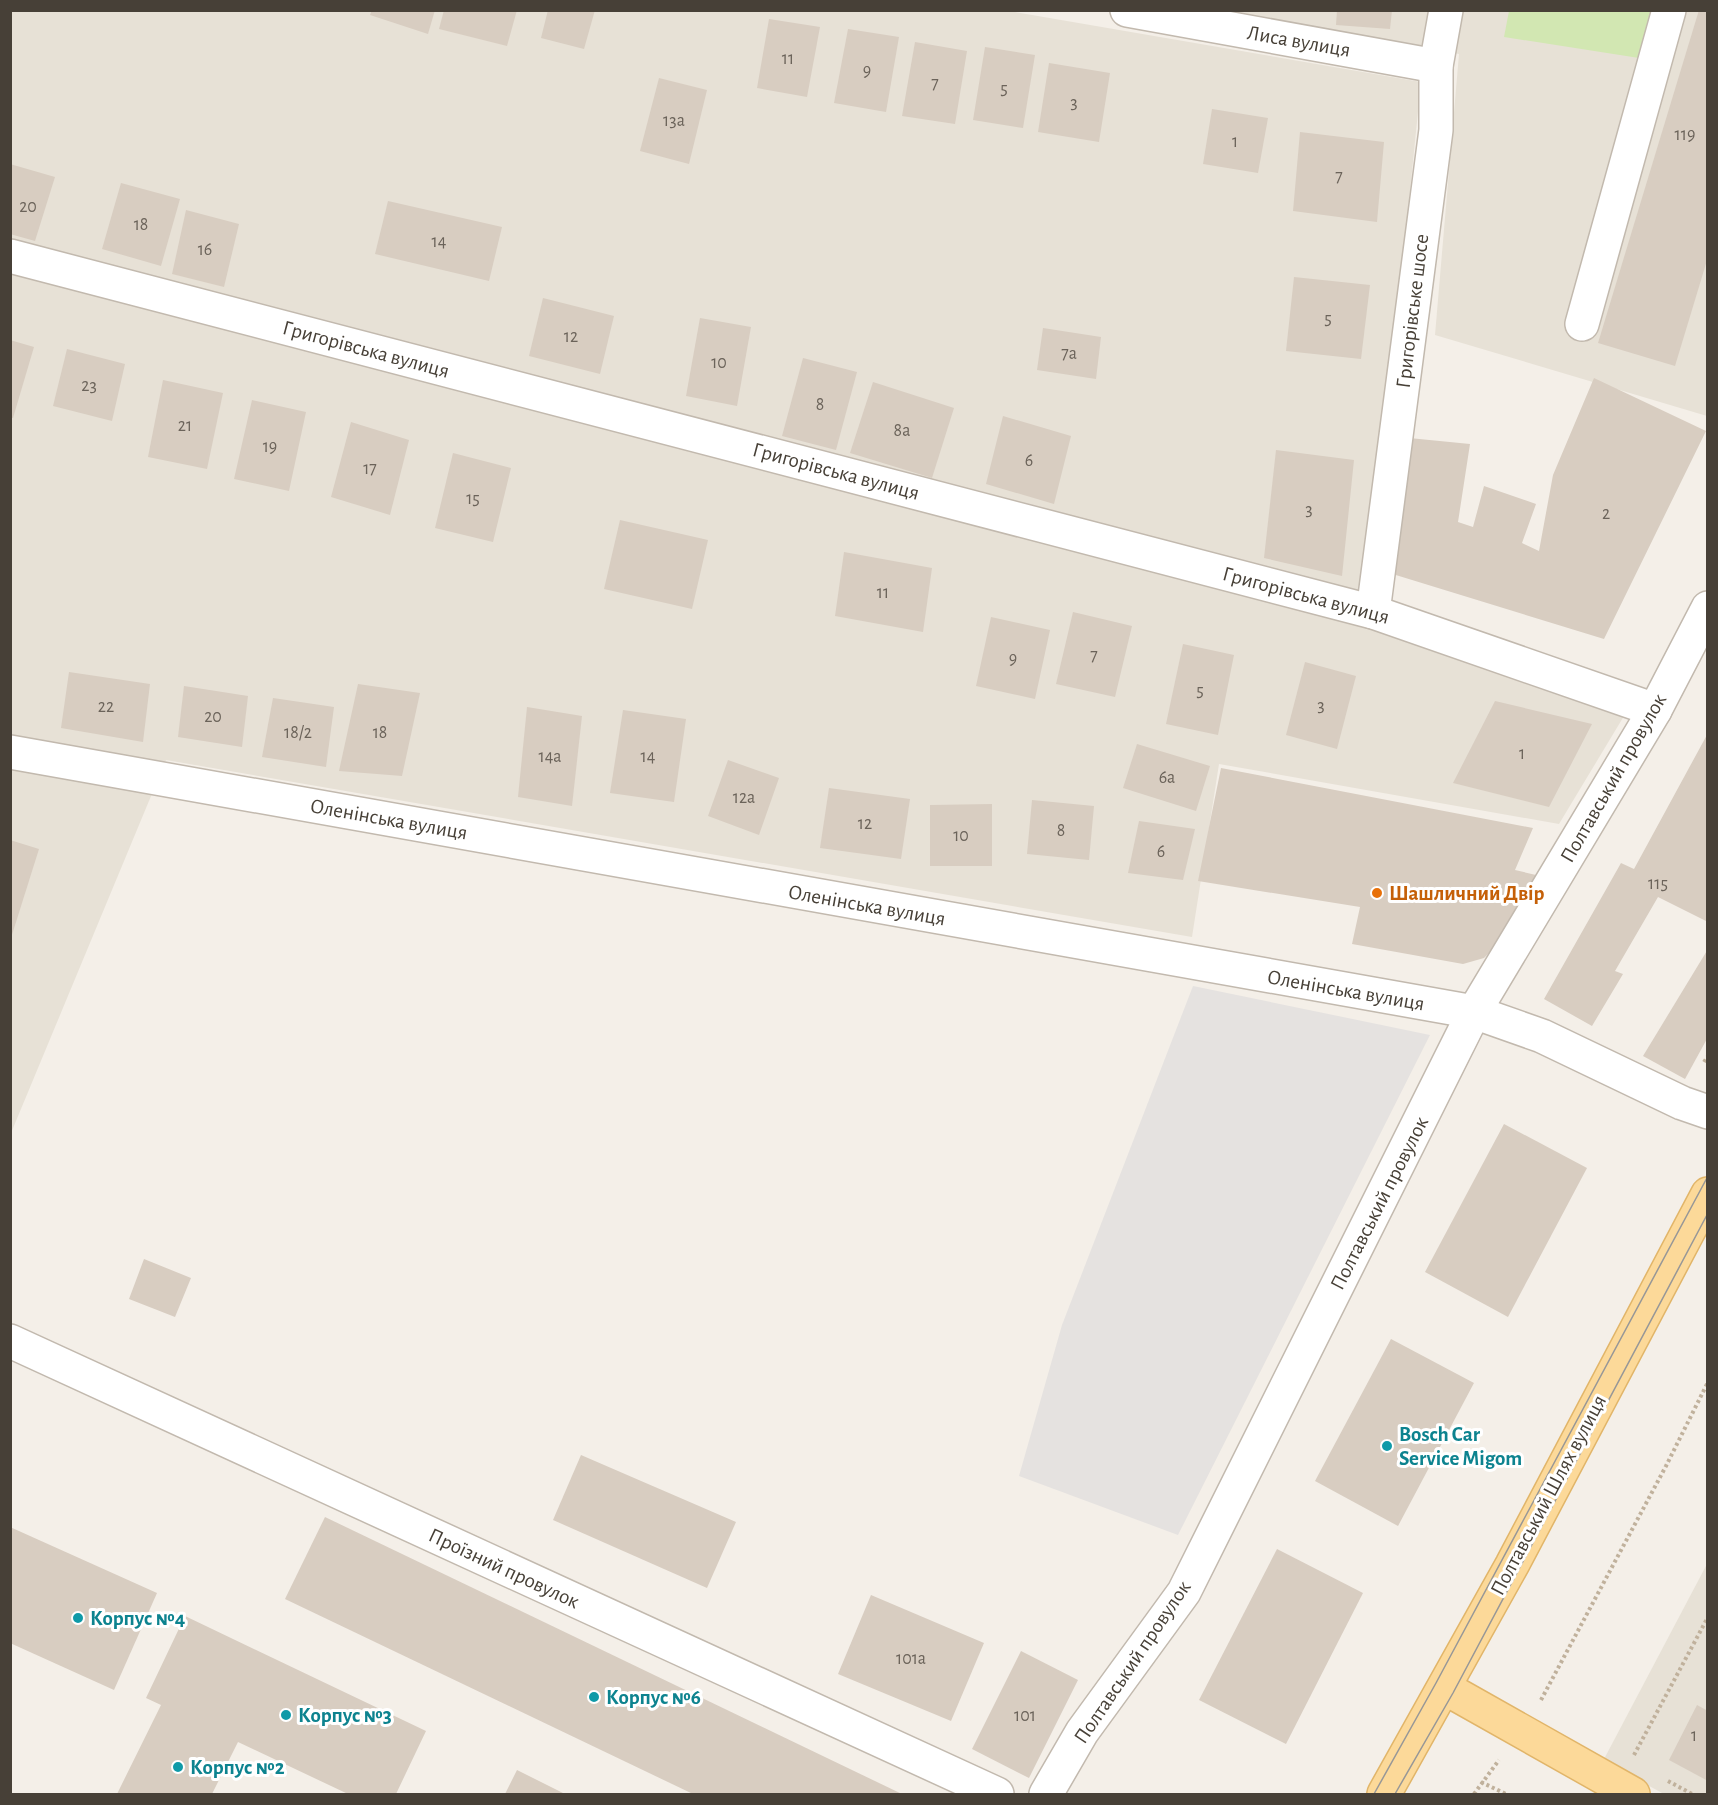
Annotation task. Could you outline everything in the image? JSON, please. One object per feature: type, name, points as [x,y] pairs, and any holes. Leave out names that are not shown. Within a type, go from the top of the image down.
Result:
[{"type":"main road","name":"Полтавський Шлях вулиця","points":[[1384,1794],[1445,1688],[1707,1194]]},
{"type":"main road","points":[[1445,1688],[1625,1790]]},
{"type":"street","name":"Лиса вулиця","points":[[1127,10],[1436,66]]},
{"type":"street","name":"Григорівське шосе","points":[[1373,612],[1436,130],[1436,66],[1446,10]]},
{"type":"street","points":[[1582,324],[1669,10]]},
{"type":"street","name":"Григорівська вулиця","points":[[10,256],[1373,612],[1655,710]]},
{"type":"street","name":"Полтавський провулок","points":[[1046,1794],[1082,1732],[1184,1592],[1474,1012],[1655,710],[1707,608]]},
{"type":"street","name":"Оленінська вулиця","points":[[10,752],[1474,1012],[1542,1036],[1682,1103],[1707,1112]]},
{"type":"street","name":"Проїзний провулок","points":[[10,1341],[997,1794]]},
{"type":"path","points":[[1704,1062],[1707,1056]]},
{"type":"path","points":[[1474,1794],[1521,1733],[1666,1466],[1707,1382]]},
{"type":"path","points":[[1625,1790],[1707,1617]]},
{"type":"path","points":[[1481,1782],[1506,1794]]},
{"type":"shaded area","points":[[11,11],[1009,11],[1421,82],[1366,627],[1624,716],[1559,824],[1219,764],[1192,937],[166,760],[11,1133]]},
{"type":"shaded area","points":[[1223,11],[1707,11],[1707,416],[1435,335],[1459,54]]},
{"type":"shaded area","points":[[1193,986],[1430,1035],[1178,1535],[1019,1476],[1062,1325]]},
{"type":"shaded area","points":[[1707,1564],[1707,1794],[1664,1794],[1603,1761]]},
{"type":"green space","points":[[1509,11],[1651,11],[1639,58],[1504,37]]},
{"type":"building","points":[[372,10],[435,10],[428,34],[370,15]]},
{"type":"building","points":[[444,10],[517,10],[507,46],[439,29]]},
{"type":"building","points":[[548,10],[595,10],[584,49],[541,38]]},
{"type":"building","points":[[1337,10],[1392,10],[1390,29],[1336,25]]},
{"type":"building","points":[[1699,10],[1708,10],[1708,257],[1675,366],[1598,343]]},
{"type":"building","points":[[769,19],[820,27],[807,97],[757,88]]},
{"type":"building","points":[[848,29],[899,37],[886,112],[834,103]]},
{"type":"building","points":[[915,42],[967,51],[955,124],[902,116]]},
{"type":"building","points":[[985,47],[1035,55],[1023,128],[973,120]]},
{"type":"building","points":[[1049,63],[1110,73],[1099,142],[1038,132]]},
{"type":"building","points":[[659,78],[707,90],[689,164],[640,151]]},
{"type":"building","points":[[1212,109],[1268,118],[1258,173],[1203,164]]},
{"type":"building","points":[[1300,132],[1384,142],[1377,222],[1293,211]]},
{"type":"building","points":[[10,164],[55,177],[35,241],[10,234]]},
{"type":"building","points":[[121,183],[180,199],[161,266],[102,249]]},
{"type":"building","points":[[388,201],[502,227],[489,281],[375,254]]},
{"type":"building","points":[[186,210],[239,224],[224,287],[172,274]]},
{"type":"building","points":[[1294,277],[1370,285],[1361,359],[1286,351]]},
{"type":"building","points":[[543,298],[614,316],[600,374],[529,356]]},
{"type":"building","points":[[700,318],[751,327],[737,406],[686,396]]},
{"type":"building","points":[[1043,328],[1101,337],[1096,379],[1037,370]]},
{"type":"building","points":[[10,340],[34,347],[13,418],[10,417]]},
{"type":"building","points":[[67,349],[125,364],[112,421],[53,406]]},
{"type":"building","points":[[803,358],[857,372],[836,450],[782,436]]},
{"type":"building","points":[[1594,378],[1706,431],[1604,639],[1386,572],[1399,437],[1470,444],[1458,522],[1473,527],[1484,486],[1536,504],[1522,543],[1539,551],[1553,475]]},
{"type":"building","points":[[163,380],[223,393],[207,469],[148,457]]},
{"type":"building","points":[[873,382],[954,408],[932,478],[850,453]]},
{"type":"building","points":[[252,400],[306,412],[289,491],[234,479]]},
{"type":"building","points":[[1003,416],[1071,436],[1054,504],[986,484]]},
{"type":"building","points":[[351,422],[409,440],[390,515],[331,497]]},
{"type":"building","points":[[1276,450],[1354,460],[1342,576],[1264,558]]},
{"type":"building","points":[[453,453],[511,468],[493,542],[435,528]]},
{"type":"building","points":[[620,520],[708,540],[692,609],[604,589]]},
{"type":"building","points":[[844,552],[932,568],[923,632],[835,616]]},
{"type":"building","points":[[1073,612],[1132,626],[1115,697],[1056,684]]},
{"type":"building","points":[[991,617],[1050,630],[1035,699],[976,686]]},
{"type":"building","points":[[1183,644],[1234,655],[1218,735],[1166,724]]},
{"type":"building","points":[[1305,662],[1356,676],[1337,749],[1286,735]]},
{"type":"building","points":[[69,672],[150,684],[143,742],[61,728]]},
{"type":"building","points":[[358,684],[420,693],[402,776],[339,771]]},
{"type":"building","points":[[184,686],[248,696],[242,747],[178,737]]},
{"type":"building","points":[[273,698],[334,707],[326,767],[262,757]]},
{"type":"building","points":[[1495,701],[1592,724],[1549,807],[1453,783]]},
{"type":"building","points":[[527,707],[582,716],[572,806],[518,797]]},
{"type":"building","points":[[623,710],[686,719],[674,802],[610,793]]},
{"type":"building","points":[[1708,733],[1708,922],[1658,897],[1615,971],[1623,974],[1592,1026],[1544,999],[1621,863],[1634,869]]},
{"type":"building","points":[[1137,744],[1210,766],[1196,811],[1123,788]]},
{"type":"building","points":[[728,760],[779,778],[759,835],[708,816]]},
{"type":"building","points":[[1221,768],[1533,828],[1515,870],[1536,875],[1500,942],[1484,958],[1463,964],[1352,944],[1360,907],[1198,881]]},
{"type":"building","points":[[829,788],[910,799],[901,859],[820,848]]},
{"type":"building","points":[[1032,800],[1094,806],[1089,860],[1027,854]]},
{"type":"building","points":[[992,804],[992,866],[930,866],[930,805]]},
{"type":"building","points":[[1139,821],[1195,829],[1183,880],[1128,873]]},
{"type":"building","points":[[10,840],[39,849],[11,938],[10,938]]},
{"type":"building","points":[[1708,949],[1708,1037],[1685,1079],[1643,1056]]},
{"type":"building","points":[[1504,1124],[1587,1168],[1508,1317],[1425,1272]]},
{"type":"building","points":[[144,1259],[191,1278],[175,1317],[129,1299]]},
{"type":"building","name":"Bosch Car Service Migom","points":[[1391,1339],[1474,1383],[1398,1526],[1315,1481]]},
{"type":"building","points":[[581,1455],[736,1522],[707,1588],[553,1520]]},
{"type":"building","name":"Корпус №6","points":[[325,1517],[902,1794],[693,1794],[285,1599]]},
{"type":"building","name":"Корпус №4","points":[[10,1527],[157,1593],[114,1690],[10,1643]]},
{"type":"building","points":[[1277,1549],[1363,1593],[1286,1744],[1199,1700]]},
{"type":"building","points":[[871,1595],[984,1643],[951,1721],[838,1674]]},
{"type":"building","name":"Корпус №3","points":[[185,1616],[426,1731],[396,1794],[348,1794],[238,1742],[212,1794],[117,1794],[161,1705],[146,1698]]},
{"type":"building","points":[[1021,1651],[1078,1680],[1029,1778],[972,1749]]},
{"type":"building","points":[[1697,1705],[1708,1711],[1708,1781],[1669,1760]]},
{"type":"building","points":[[517,1770],[565,1794],[505,1794]]},
{"type":"tram line","points":[[1374,1794],[1708,1176]]},
{"type":"tram line","points":[[1395,1794],[1453,1693],[1708,1213]]},
{"type":"place","name":"Шашличний Двір","points":[[1377,893]]},
{"type":"place","name":"Bosch Car Service Migom","points":[[1387,1446]]},
{"type":"place","name":"Корпус №4","points":[[78,1618]]},
{"type":"place","name":"Корпус №6","points":[[594,1697]]},
{"type":"place","name":"Корпус №3","points":[[286,1715]]},
{"type":"place","name":"Корпус №2","points":[[178,1767]]}]
